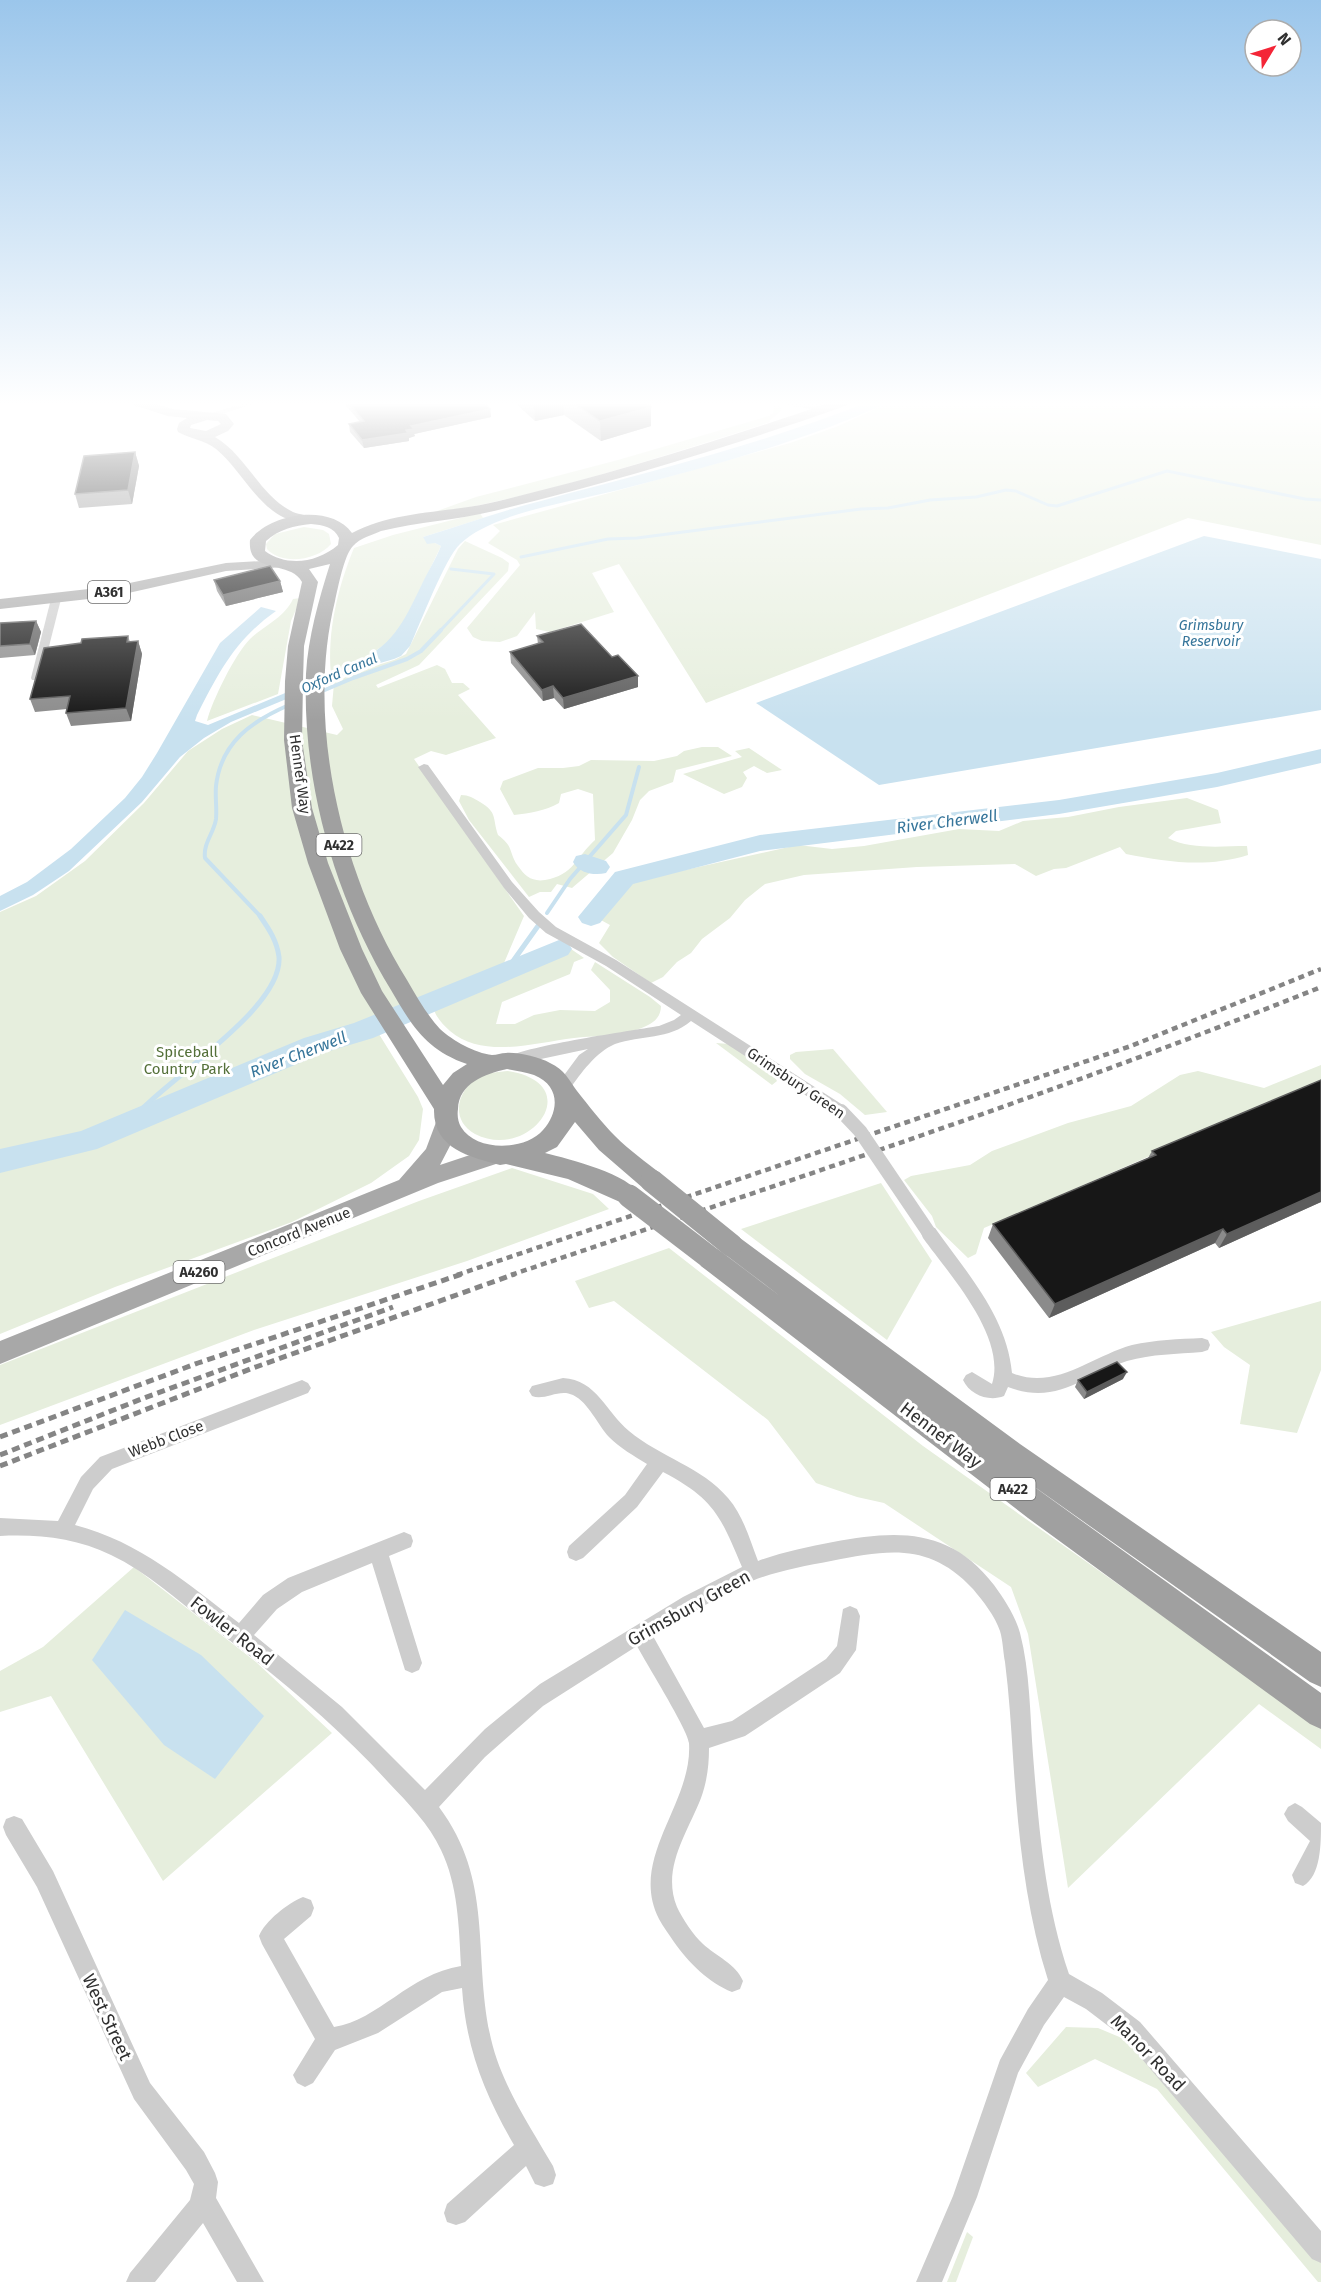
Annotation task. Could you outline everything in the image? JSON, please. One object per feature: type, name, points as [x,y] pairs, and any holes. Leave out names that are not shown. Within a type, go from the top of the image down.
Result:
[{"type":"highway","points":[[258,539],[274,527],[285,523],[318,521],[393,523],[482,508]]},
{"type":"highway","points":[[318,521],[335,525],[346,533],[344,547]]},
{"type":"highway","points":[[285,564],[314,563],[344,547],[362,533],[393,523]]},
{"type":"highway","name":"Hennef Way","points":[[258,539],[257,552],[262,557],[285,564],[308,576],[310,586],[296,646],[293,707],[294,749],[302,808],[318,863],[351,949],[372,993],[410,1053],[445,1115]]},
{"type":"highway","name":"Hennef Way","points":[[344,547],[325,602],[315,672],[318,755],[342,858],[362,909],[397,984],[430,1032],[441,1042],[463,1055],[499,1062]]},
{"type":"highway","points":[[499,1062],[524,1062],[541,1067],[554,1075],[566,1090],[567,1115],[556,1135],[543,1145],[526,1152],[502,1156],[479,1152],[464,1145],[453,1135],[445,1115],[449,1093],[459,1080],[474,1070],[499,1062]]},
{"type":"highway","name":"A422","points":[[566,1090],[607,1143],[652,1181],[720,1251]]},
{"type":"highway","name":"A422","points":[[502,1156],[552,1163],[601,1180],[720,1251]]},
{"type":"highway","name":"Hennef Way","points":[[720,1251],[1321,1671]]},
{"type":"highway","name":"Hennef Way","points":[[720,1251],[1038,1508],[1321,1713]]},
{"type":"main road","points":[[258,539],[265,528],[265,515],[261,508]]},
{"type":"main road","points":[[277,508],[294,518],[318,521]]},
{"type":"main road","name":"A361","points":[[217,568],[242,556],[258,539]]},
{"type":"main road","name":"A361","points":[[0,604],[56,599],[152,584],[217,568],[250,564],[285,564]]},
{"type":"main road","name":"Concord Avenue","points":[[397,1191],[426,1166],[436,1154],[443,1142],[445,1115]]},
{"type":"main road","name":"Concord Avenue","points":[[0,1353],[445,1172],[502,1156]]},
{"type":"street","points":[[34,688],[56,599]]},
{"type":"street","name":"Grimsbury Green","points":[[424,767],[520,901],[555,932],[611,963],[841,1111],[860,1131],[950,1265],[969,1287],[990,1322],[1002,1361],[1002,1377]]},
{"type":"street","points":[[499,1062],[661,1031],[679,1024],[690,1015]]},
{"type":"street","points":[[566,1090],[584,1059],[611,1041]]},
{"type":"street","points":[[972,1380],[994,1393],[1000,1386],[1002,1377],[1027,1386],[1053,1385],[1064,1383],[1111,1359],[1134,1352],[1202,1344]]},
{"type":"street","points":[[538,1391],[563,1385],[577,1389],[591,1400],[619,1435],[694,1480],[720,1502],[753,1572]]},
{"type":"street","name":"Webb Close","points":[[63,1530],[87,1483],[106,1463],[302,1388]]},
{"type":"street","points":[[576,1552],[631,1502],[660,1461]]},
{"type":"street","name":"Fowler Road","points":[[0,1527],[63,1530],[98,1540],[137,1559],[240,1636],[338,1715],[425,1806],[441,1828],[461,1872],[471,1927],[477,2024],[486,2061],[494,2081],[544,2175]]},
{"type":"street","points":[[240,1636],[265,1607],[295,1585],[404,1541]]},
{"type":"street","name":"Grimsbury Green","points":[[425,1806],[451,1776],[506,1723],[568,1677],[715,1590],[753,1572],[857,1547],[879,1544],[913,1544],[926,1547],[954,1561],[979,1582],[1005,1618],[1012,1643],[1036,1891],[1050,1954],[1060,1982]]},
{"type":"street","points":[[378,1551],[412,1663]]},
{"type":"street","points":[[699,1739],[717,1737],[738,1729],[833,1666],[846,1650],[850,1616]]},
{"type":"street","points":[[641,1633],[699,1739],[698,1773],[691,1796],[666,1851],[662,1868],[662,1890],[667,1912],[678,1932],[694,1952],[732,1981]]},
{"type":"street","points":[[1295,1814],[1321,1837]]},
{"type":"street","name":"West Street","points":[[14,1827],[45,1879],[142,2091],[195,2161],[206,2182],[204,2201],[251,2282]]},
{"type":"street","points":[[1303,1875],[1321,1844]]},
{"type":"street","points":[[303,1908],[270,1936],[328,2040]]},
{"type":"street","points":[[328,2040],[341,2040],[437,1982],[473,1975]]},
{"type":"street","points":[[929,2282],[965,2197],[1008,2068],[1036,2017],[1060,1982]]},
{"type":"street","name":"Manor Road","points":[[1060,1982],[1094,2001],[1132,2030],[1321,2250]]},
{"type":"street","points":[[305,2075],[328,2040]]},
{"type":"street","points":[[456,2213],[529,2147]]},
{"type":"street","points":[[139,2282],[204,2201]]},
{"type":"green space","points":[[444,508],[462,508],[426,515]]},
{"type":"green space","points":[[553,508],[1321,508],[1321,545],[1188,518],[706,703],[619,564],[592,573],[614,612],[550,632],[536,629],[535,612],[517,636],[500,642],[482,641],[473,637],[467,628],[520,565],[517,560],[488,543],[500,531],[493,525]]},
{"type":"green space","points":[[480,513],[483,518],[423,537],[441,546],[403,625],[391,640],[361,661],[331,674],[332,626],[343,578],[354,548],[393,535]]},
{"type":"green space","points":[[304,527],[323,530],[329,534],[331,544],[318,554],[300,559],[282,558],[267,549],[266,544],[275,534]]},
{"type":"green space","name":"Spiceball Country Park","points":[[465,541],[502,558],[509,563],[508,571],[419,665],[376,685],[378,688],[437,665],[445,669],[452,683],[463,683],[470,689],[458,695],[496,738],[446,755],[431,751],[414,759],[524,916],[504,963],[369,1018],[418,1097],[423,1109],[419,1140],[409,1156],[371,1183],[292,1222],[115,1287],[0,1334],[0,912],[36,896],[85,861],[144,803],[188,751],[222,729],[252,715],[337,735],[343,729],[332,706],[334,683],[358,671],[406,654],[458,549]]},
{"type":"green space","points":[[301,598],[291,621],[278,694],[207,721],[225,678],[244,646],[285,611],[293,599]]},
{"type":"green space","points":[[702,747],[718,747],[732,756],[676,770],[673,782],[649,791],[640,800],[632,820],[613,853],[572,888],[557,884],[551,892],[540,892],[529,897],[469,820],[459,801],[461,795],[471,797],[490,809],[498,835],[507,843],[515,861],[526,875],[540,880],[555,878],[569,870],[595,840],[593,794],[578,789],[561,794],[559,803],[548,808],[514,815],[500,789],[503,781],[538,768],[579,766],[591,760],[654,761]]},
{"type":"green space","points":[[749,748],[782,770],[767,773],[754,766],[743,772],[747,778],[742,787],[724,794],[683,774],[742,757],[735,751]]},
{"type":"green space","points":[[1187,798],[1218,810],[1221,823],[1176,831],[1168,838],[1197,846],[1247,846],[1248,855],[1202,863],[1126,854],[1120,847],[1066,868],[1054,869],[1036,876],[1015,864],[917,867],[804,875],[765,884],[745,900],[730,918],[702,939],[691,953],[677,962],[663,977],[651,983],[613,957],[599,943],[610,925],[599,919],[626,883],[798,845],[832,849],[864,846],[959,829],[999,831],[1023,821],[1068,817],[1119,807]]},
{"type":"green space","points":[[564,949],[571,949],[584,958],[574,962],[570,974],[502,1002],[496,1024],[515,1024],[534,1015],[560,1010],[595,1011],[610,1002],[610,990],[591,970],[595,962],[661,1006],[657,1019],[641,1028],[613,1035],[493,1047],[463,1040],[450,1031],[437,1016],[433,1005],[551,957]]},
{"type":"green space","points":[[716,1043],[729,1044],[772,1072],[777,1081],[772,1085]]},
{"type":"green space","points":[[833,1049],[887,1112],[865,1115],[840,1094],[805,1074],[790,1059],[790,1055],[796,1052]]},
{"type":"green space","points":[[1321,1065],[1321,1084],[984,1228],[976,1254],[968,1258],[936,1227],[932,1216],[904,1180],[911,1176],[970,1165],[992,1151],[1068,1123],[1131,1106],[1180,1075],[1198,1071],[1264,1088]]},
{"type":"green space","points":[[508,1071],[532,1079],[545,1090],[547,1104],[542,1118],[531,1130],[514,1138],[495,1140],[475,1134],[467,1128],[459,1113],[459,1104],[466,1088],[481,1076]]},
{"type":"green space","points":[[512,1168],[593,1194],[609,1209],[467,1261],[254,1330],[0,1425],[0,1365],[419,1201]]},
{"type":"green space","points":[[881,1183],[932,1261],[887,1340],[741,1229]]},
{"type":"green space","points":[[669,1248],[923,1446],[1321,1728],[1321,1749],[1259,1704],[1068,1888],[1028,1634],[1011,1587],[884,1503],[857,1497],[816,1483],[768,1420],[614,1301],[589,1308],[575,1281]]},
{"type":"green space","points":[[1321,1301],[1321,1370],[1297,1433],[1240,1424],[1250,1365],[1224,1347],[1211,1332]]},
{"type":"green space","points":[[134,1567],[256,1662],[332,1733],[163,1881],[51,1696],[0,1712],[0,1671],[43,1647]]},
{"type":"green space","points":[[1066,2027],[1098,2028],[1129,2041],[1321,2260],[1321,2282],[1318,2282],[1157,2089],[1095,2059],[1038,2087],[1026,2073]]},
{"type":"green space","points":[[967,2232],[973,2237],[956,2282],[947,2282]]},
{"type":"water","name":"Oxford Canal","points":[[536,508],[494,523],[460,544],[440,577],[410,646],[401,656],[356,670],[231,722],[204,738],[180,757],[142,802],[69,871],[33,895],[0,911],[0,896],[27,882],[71,849],[125,798],[157,753],[220,643],[261,607],[276,611],[249,633],[229,658],[195,721],[208,725],[350,666],[377,650],[387,642],[402,622],[437,556],[441,546],[435,543],[427,544],[423,537],[511,509]]},
{"type":"water","name":"Grimsbury Reservoir","points":[[1204,536],[1321,559],[1321,710],[879,785],[756,703]]},
{"type":"water","points":[[125,1610],[201,1655],[264,1716],[215,1779],[164,1745],[92,1660]]},
{"type":"building","points":[[270,566],[280,581],[223,595],[214,580]]},
{"type":"building","points":[[36,621],[30,644],[0,646],[0,623]]},
{"type":"building","points":[[581,624],[612,657],[618,655],[638,676],[563,698],[553,686],[542,690],[510,652],[543,642],[537,636]]},
{"type":"building","points":[[128,636],[127,642],[138,641],[126,708],[66,713],[70,696],[30,699],[44,648],[81,643],[82,639]]},
{"type":"building","points":[[1321,1080],[1321,1192],[1227,1234],[1223,1229],[1055,1304],[993,1224],[1156,1155],[1152,1151]]},
{"type":"building","points":[[1117,1362],[1127,1372],[1087,1392],[1078,1380]]},
{"type":"waterway","points":[[521,557],[608,539],[637,538],[875,508]]},
{"type":"waterway","points":[[440,631],[494,574],[451,569]]},
{"type":"waterway","name":"Oxford Canal","points":[[320,692],[407,659],[421,651],[441,630]]},
{"type":"waterway","points":[[261,917],[205,858],[205,853],[216,819],[216,786],[224,757],[240,735],[251,726],[289,705]]},
{"type":"waterway","name":"River Cherwell","points":[[591,917],[624,878],[760,843],[1059,807],[1217,780],[1321,756]]},
{"type":"waterway","points":[[547,913],[570,879],[626,815],[639,767]]},
{"type":"waterway","points":[[585,862],[597,867]]},
{"type":"waterway","points":[[130,1122],[145,1106],[242,1022],[262,1000],[275,978],[279,957],[274,940],[260,916]]},
{"type":"waterway","points":[[506,971],[538,926]]},
{"type":"waterway","name":"River Cherwell","points":[[0,1161],[86,1141],[314,1045],[363,1031],[559,949]]},
{"type":"railway","points":[[457,1275],[1131,1046],[1321,969]]},
{"type":"railway","points":[[511,1275],[1019,1101],[1321,987]]},
{"type":"railway","points":[[0,1437],[198,1363],[462,1274]]},
{"type":"railway","points":[[0,1466],[253,1368],[515,1274]]},
{"type":"railway","points":[[0,1455],[144,1398],[393,1307]]}]
